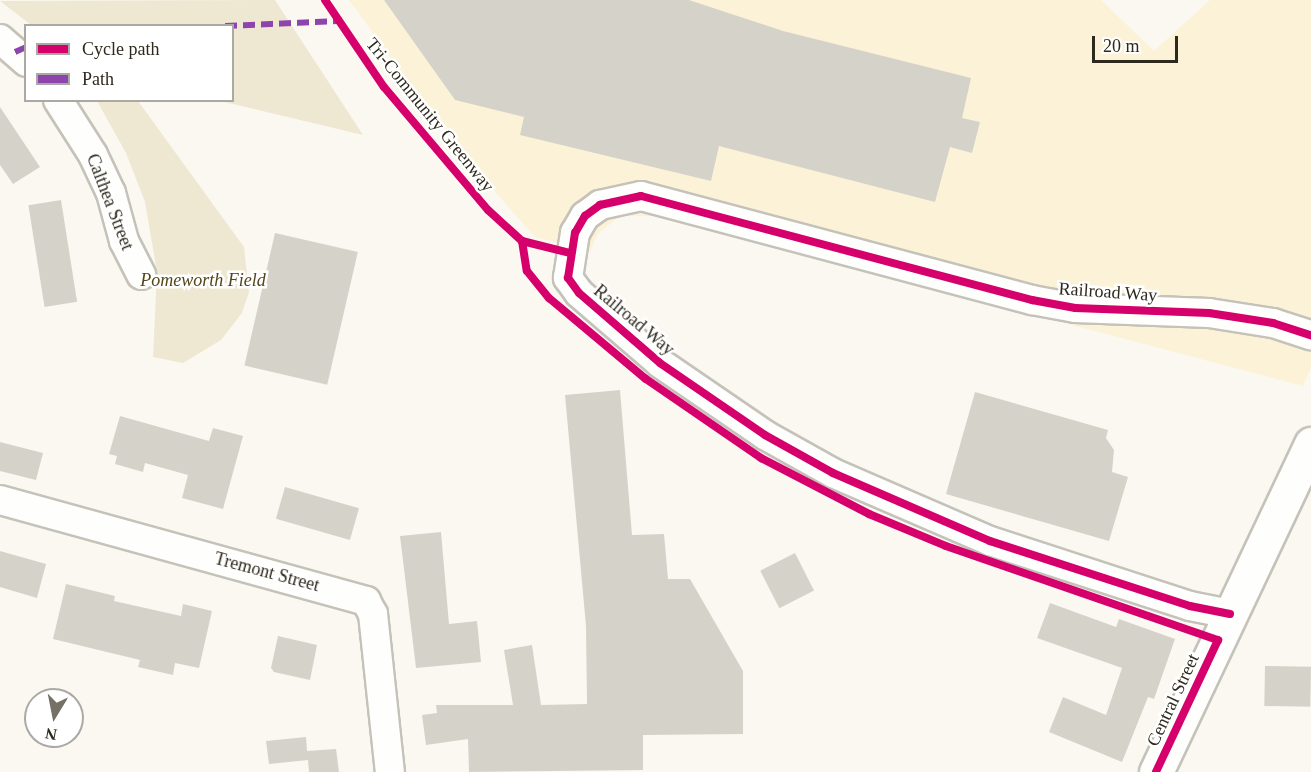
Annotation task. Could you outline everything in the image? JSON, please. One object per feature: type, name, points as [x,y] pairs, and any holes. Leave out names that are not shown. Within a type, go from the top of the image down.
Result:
[{"type":"street","points":[[0,39],[24,60]]},
{"type":"street","name":"Calthea Street","points":[[59,102],[93,155],[111,193],[124,241],[141,275]]},
{"type":"street","name":"Railroad Way","points":[[1230,614],[1100,578],[948,525],[833,473],[765,435],[660,363],[579,293],[568,278],[575,233],[585,216],[600,205],[641,196],[1032,300],[1075,308],[1209,313],[1274,323],[1311,335]]},
{"type":"street","name":"Central Street","points":[[1156,772],[1311,444]]},
{"type":"street","name":"Tremont Street","points":[[0,500],[366,601],[373,614],[390,772]]},
{"type":"shaded area","points":[[349,0],[1101,0],[1154,51],[1210,0],[1311,0],[1311,368],[1303,386],[658,216],[620,216],[598,234],[590,251],[535,237],[459,151]]},
{"type":"green space","points":[[275,0],[363,135],[224,102],[234,102],[234,24],[30,24],[0,1]]},
{"type":"green space","name":"Pomeworth Field","points":[[98,102],[139,102],[244,247],[249,292],[242,313],[221,340],[183,363],[153,357],[157,272],[145,202],[126,153]]},
{"type":"building","points":[[384,0],[689,0],[783,31],[971,78],[962,118],[980,122],[972,153],[950,147],[935,202],[719,146],[711,181],[520,135],[524,117],[455,100]]},
{"type":"building","points":[[0,107],[40,167],[13,184],[0,165]]},
{"type":"building","points":[[61,200],[77,302],[45,307],[28,205]]},
{"type":"building","points":[[275,233],[358,252],[327,385],[244,366]]},
{"type":"building","points":[[620,390],[632,535],[664,534],[668,579],[690,579],[743,671],[743,734],[643,735],[643,770],[469,772],[468,739],[426,745],[422,715],[437,713],[436,705],[513,705],[504,650],[532,645],[541,705],[587,704],[586,626],[565,395]]},
{"type":"building","points":[[975,392],[1108,430],[1106,438],[1114,450],[1112,472],[1128,477],[1109,541],[946,494]]},
{"type":"building","points":[[120,416],[209,441],[213,428],[243,436],[223,509],[182,498],[188,475],[145,463],[143,472],[115,464],[117,456],[109,454]]},
{"type":"building","points":[[0,442],[43,453],[36,480],[0,471]]},
{"type":"building","points":[[285,487],[359,508],[350,540],[276,519]]},
{"type":"building","points":[[441,532],[449,624],[477,621],[481,662],[416,668],[400,536]]},
{"type":"building","points":[[0,551],[46,564],[37,598],[0,587]]},
{"type":"building","points":[[795,553],[814,590],[779,608],[760,571]]},
{"type":"building","points":[[66,584],[115,596],[114,601],[181,616],[183,604],[212,611],[199,668],[175,663],[173,675],[138,667],[140,660],[53,639]]},
{"type":"building","points":[[1050,603],[1116,627],[1119,619],[1175,639],[1154,699],[1148,697],[1122,762],[1049,732],[1063,697],[1106,715],[1122,668],[1037,638]]},
{"type":"building","points":[[278,636],[317,645],[310,680],[274,672],[271,668]]},
{"type":"building","points":[[1265,666],[1311,667],[1310,707],[1264,706]]},
{"type":"building","points":[[306,737],[307,751],[336,749],[339,772],[309,772],[308,760],[269,764],[266,741]]},
{"type":"marked path","points":[[234,26],[338,21]]},
{"type":"marked path","points":[[15,52],[24,48]]},
{"type":"cycle path","name":"Tri-Community Greenway","points":[[325,0],[384,87],[488,210],[522,241],[570,253]]},
{"type":"cycle path","points":[[1230,614],[1190,606],[990,541],[833,473],[765,435],[660,363],[579,293],[568,278],[575,233],[585,216],[600,205],[641,196],[1032,300],[1075,308],[1209,313],[1273,323],[1311,335]]},
{"type":"cycle path","points":[[522,241],[527,271],[549,298],[646,379],[761,458],[869,514],[946,546],[1218,640],[1156,772]]}]
